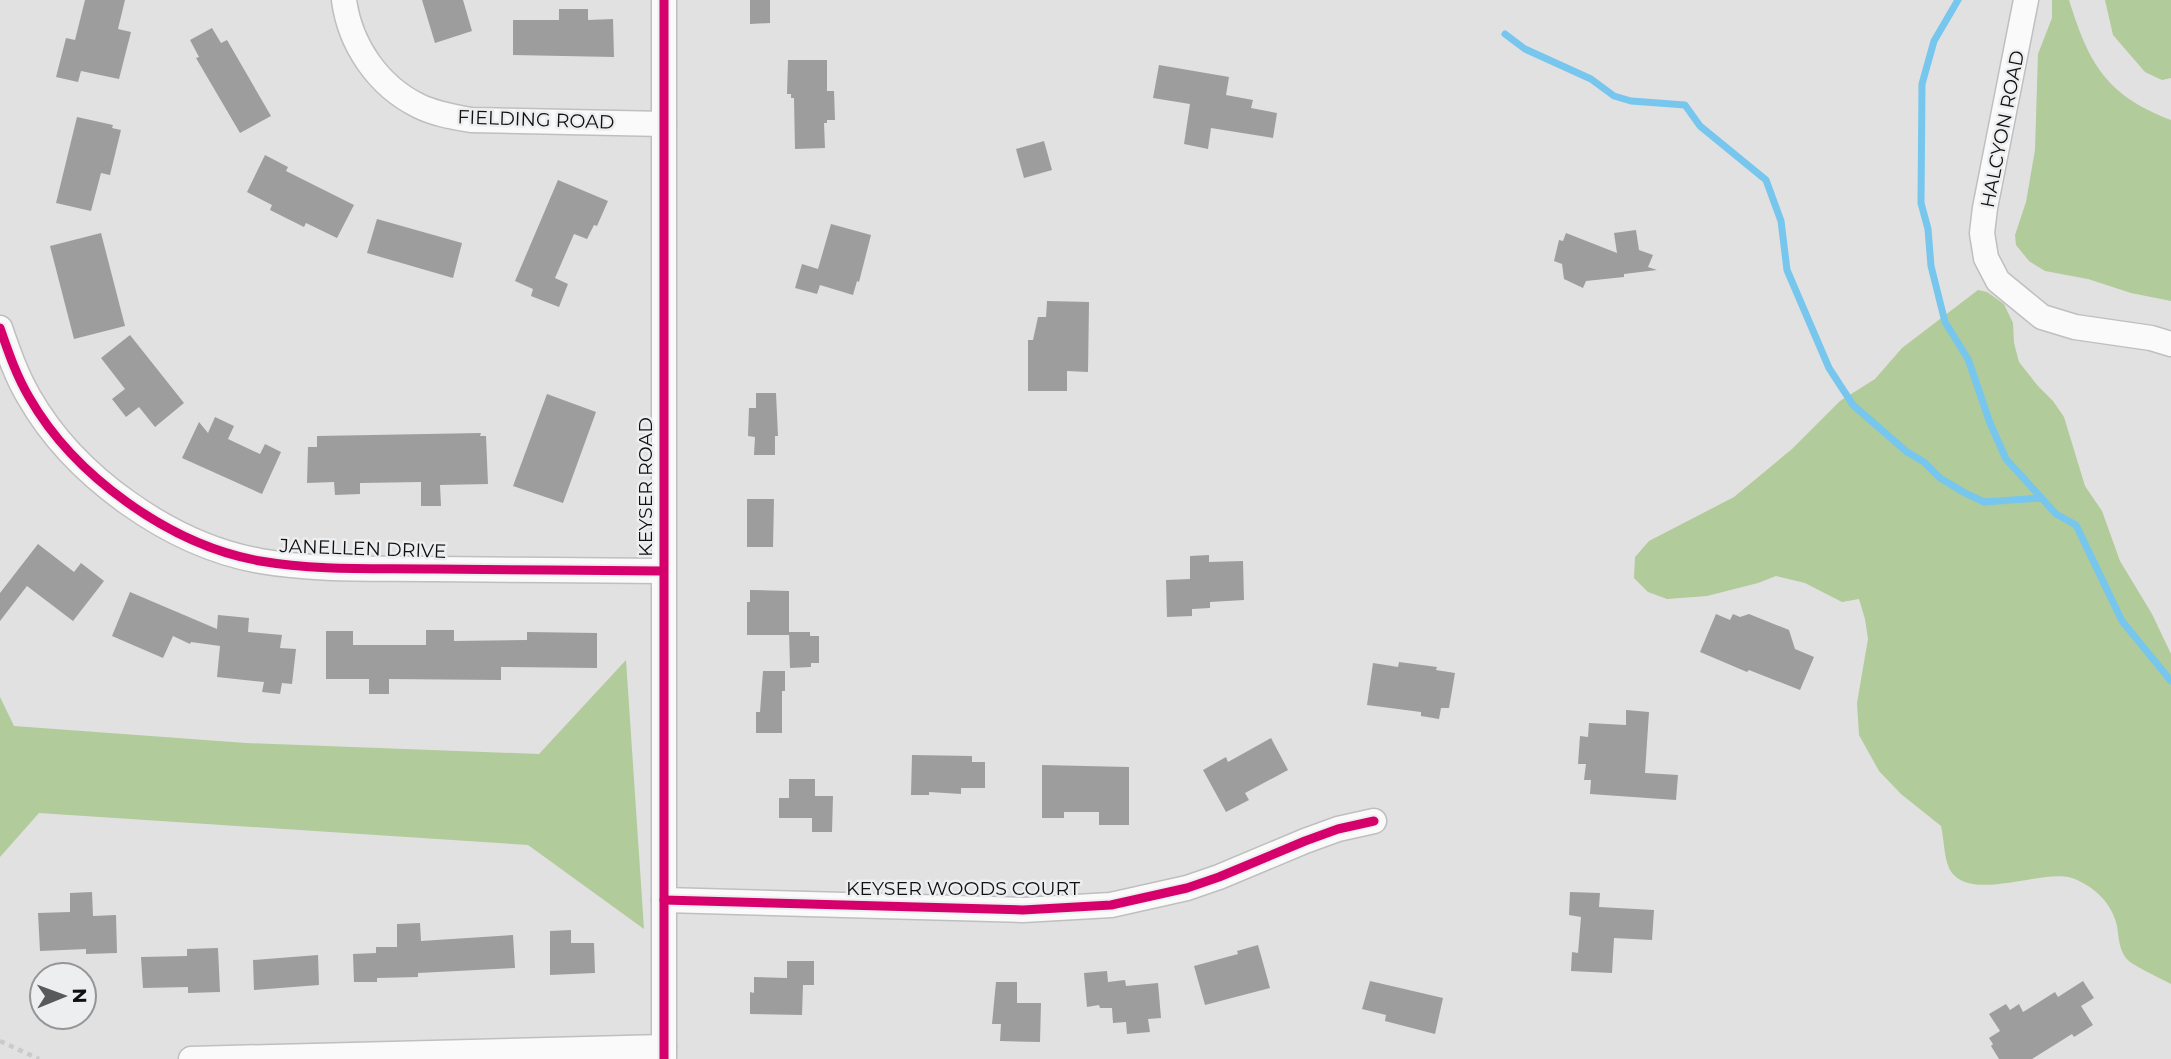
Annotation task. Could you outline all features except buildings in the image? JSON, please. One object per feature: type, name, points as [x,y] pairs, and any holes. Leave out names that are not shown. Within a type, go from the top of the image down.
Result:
[{"type":"street","name":"FIELDING ROAD","points":[[344,0],[352,33],[372,68],[386,84],[420,107],[471,120],[664,124]]},
{"type":"street","name":"KEYSER ROAD","points":[[664,0],[664,1053]]},
{"type":"street","name":"HALCYON ROAD","points":[[2026,0],[1985,208],[1982,233],[1986,258],[1998,281],[2042,317],[2075,327],[2151,338],[2171,344]]},
{"type":"street","name":"JANELLEN DRIVE","points":[[0,328],[29,397],[78,460],[141,512],[183,535],[225,552],[289,565],[321,568],[663,571]]},
{"type":"street","name":"KEYSER WOODS COURT","points":[[664,900],[1023,909],[1111,905],[1187,888],[1305,841],[1374,821]]},
{"type":"street","points":[[191,1059],[664,1053]]},
{"type":"path","points":[[0,1041],[39,1059]]},
{"type":"green space","points":[[2052,0],[2069,0],[2093,60],[2115,88],[2130,100],[2171,120],[2171,301],[2131,293],[2088,279],[2045,271],[2029,261],[2016,245],[2015,235],[2026,202],[2035,150],[2038,54],[2052,18]]},
{"type":"green space","points":[[2105,0],[2171,0],[2171,78],[2162,80],[2145,72],[2113,35]]},
{"type":"green space","points":[[1978,290],[1987,292],[2004,304],[2013,323],[2019,362],[2064,417],[2085,486],[2102,511],[2120,561],[2152,614],[2171,654],[2171,984],[2126,958],[2121,950],[2111,910],[2101,896],[2080,881],[2059,876],[1988,885],[1972,884],[1958,879],[1949,868],[1941,826],[1901,794],[1879,771],[1859,735],[1857,703],[1868,639],[1859,599],[1842,602],[1805,583],[1776,576],[1707,596],[1667,599],[1648,592],[1634,578],[1635,557],[1649,541],[1734,497],[1792,449],[1840,401],[1875,379],[1902,348]]},
{"type":"green space","points":[[626,660],[644,929],[528,845],[39,813],[0,857],[0,697],[14,726],[246,743],[539,754]]},
{"type":"waterway","points":[[1958,0],[1934,41],[1922,84],[1921,203],[1928,229],[1931,266],[1945,322],[1968,359],[1990,423],[2006,459],[2056,514],[2076,525],[2122,621],[2171,681]]},
{"type":"waterway","points":[[1505,34],[1525,49],[1591,79],[1614,96],[1631,101],[1685,105],[1700,126],[1766,180],[1781,221],[1787,270],[1829,368],[1853,405],[1940,478],[1965,493],[1984,502],[2041,498]]},
{"type":"cycle path","points":[[664,0],[664,1059]]},
{"type":"cycle path","points":[[0,328],[16,372],[29,397],[71,454],[128,503],[159,523],[226,553],[260,561],[325,568],[663,571]]},
{"type":"cycle path","points":[[664,900],[1023,910],[1111,905],[1187,888],[1338,829],[1374,821]]}]
